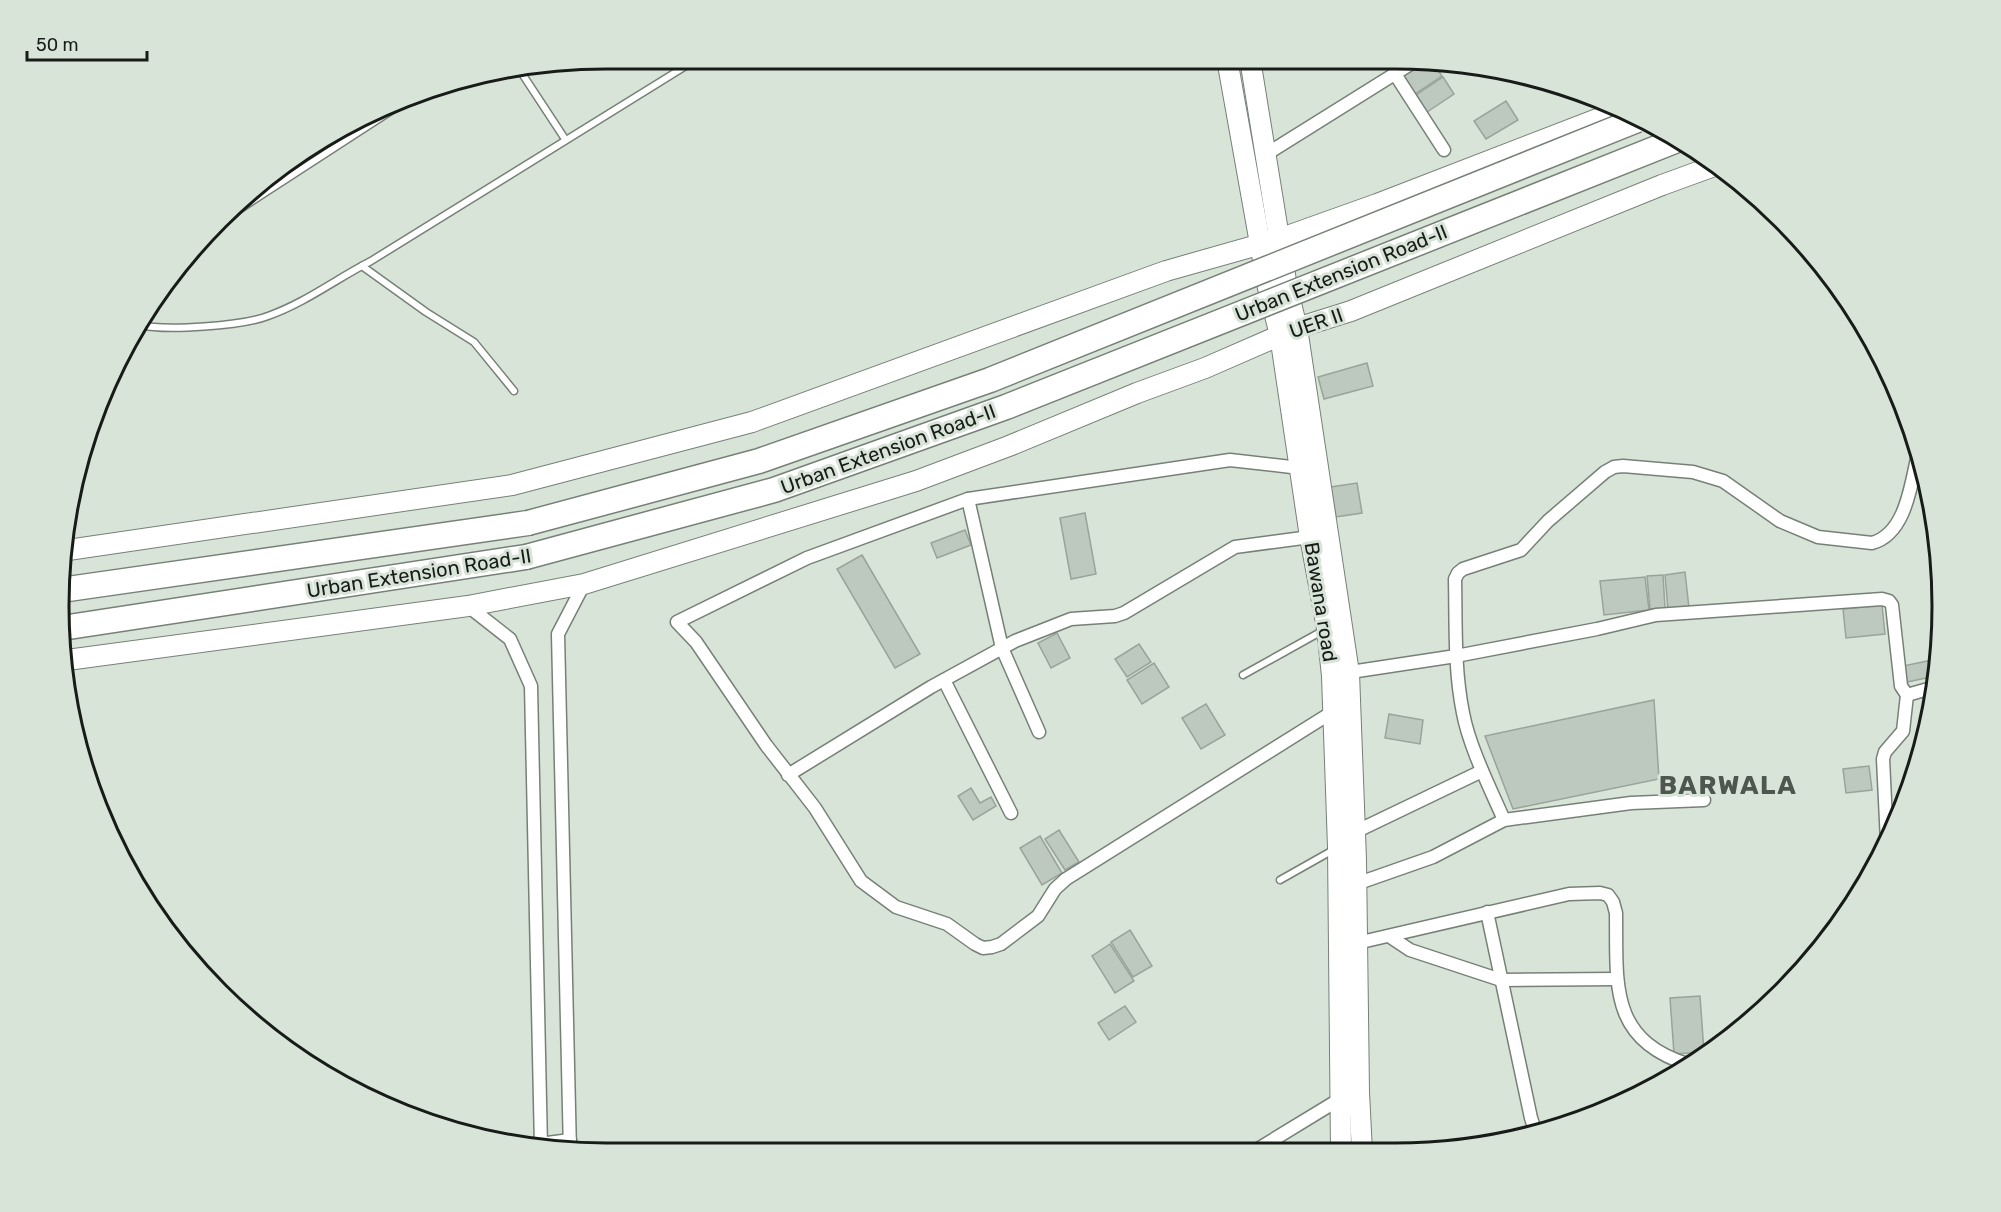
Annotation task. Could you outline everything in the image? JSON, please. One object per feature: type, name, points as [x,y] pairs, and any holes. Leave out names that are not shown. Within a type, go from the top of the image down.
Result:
[{"type":"highway","name":"Urban Extension Road-II","points":[[69,589],[528,523],[759,461],[990,380],[1630,123]]},
{"type":"highway","name":"Urban Extension Road-II","points":[[70,627],[526,557],[774,490],[1006,407],[1668,144]]},
{"type":"main road","name":"Bawana road","points":[[1229,69],[1270,242]]},
{"type":"main road","name":"Bawana road","points":[[1252,69],[1265,155],[1270,242],[1268,288],[1289,332],[1341,674],[1355,832],[1362,1143]]},
{"type":"main road","points":[[72,549],[512,485],[752,422],[1166,271],[1270,242],[1377,204],[1610,114]]},
{"type":"main road","name":"UER II","points":[[72,659],[468,606],[584,584],[916,481],[1205,368],[1289,332],[1362,307],[1706,169]]},
{"type":"main road","name":"Bawana road","points":[[1289,332],[1300,468],[1310,537],[1327,628],[1341,674],[1334,711],[1338,847],[1341,1143]]},
{"type":"street","points":[[1265,155],[1403,69]]},
{"type":"street","points":[[1395,74],[1444,150]]},
{"type":"street","points":[[1300,468],[1230,460],[968,499],[807,558],[677,622],[696,642],[788,775],[814,808],[852,869],[869,888],[896,907],[947,924],[983,948],[1000,944],[1038,916],[1055,889],[1066,879],[1334,711]]},
{"type":"street","points":[[1504,820],[1482,771],[1463,713],[1456,656],[1455,579],[1458,573],[1521,550],[1548,521],[1605,472],[1614,467],[1693,472],[1723,481],[1780,521],[1818,537],[1872,543],[1881,541],[1887,536],[1903,514],[1914,469]]},
{"type":"street","points":[[968,499],[1002,648],[1039,732]]},
{"type":"street","points":[[788,775],[944,680],[1002,648],[1071,620],[1124,613],[1234,547],[1310,537]]},
{"type":"street","points":[[570,1142],[558,634],[584,584]]},
{"type":"street","points":[[1341,674],[1456,656],[1597,629],[1656,615],[1882,599],[1889,601],[1892,605],[1901,686],[1907,695],[1903,730],[1889,747],[1883,759],[1886,823]]},
{"type":"street","points":[[468,606],[510,639],[531,686],[538,1138]]},
{"type":"street","points":[[944,680],[1011,813]]},
{"type":"street","points":[[1907,695],[1925,690]]},
{"type":"street","points":[[1355,832],[1482,771]]},
{"type":"street","points":[[1356,884],[1433,857],[1504,820],[1631,803],[1704,800]]},
{"type":"street","points":[[1357,943],[1556,896],[1600,893],[1608,895],[1616,913],[1617,979],[1624,1012],[1634,1031],[1662,1054],[1679,1061]]},
{"type":"street","points":[[1487,912],[1533,1125]]},
{"type":"street","points":[[1389,936],[1410,950],[1501,980],[1617,979]]},
{"type":"street","points":[[1268,1143],[1340,1099]]},
{"type":"lane","points":[[149,325],[195,327],[266,317],[323,289],[362,266],[679,69]]},
{"type":"lane","points":[[523,76],[565,139]]},
{"type":"lane","points":[[256,199],[377,120]]},
{"type":"lane","points":[[362,266],[426,312],[474,342],[514,391]]},
{"type":"lane","points":[[1243,675],[1327,628]]},
{"type":"lane","points":[[1280,880],[1338,847]]},
{"type":"building","points":[[1408,69],[1430,70],[1439,71],[1442,76],[1415,94],[1401,74]]},
{"type":"building","points":[[1443,77],[1454,94],[1427,112],[1416,95]]},
{"type":"building","points":[[1506,101],[1518,120],[1486,139],[1474,121]]},
{"type":"building","points":[[1367,363],[1373,386],[1324,399],[1318,377]]},
{"type":"building","points":[[1357,483],[1362,513],[1336,517],[1331,487]]},
{"type":"building","points":[[1085,513],[1096,574],[1071,579],[1060,518]]},
{"type":"building","points":[[965,530],[971,545],[937,558],[931,543]]},
{"type":"building","points":[[862,555],[920,654],[895,668],[837,569]]},
{"type":"building","points":[[1685,572],[1689,608],[1668,610],[1665,575]]},
{"type":"building","points":[[1663,575],[1665,608],[1650,609],[1647,576]]},
{"type":"building","points":[[1645,577],[1649,610],[1604,615],[1600,581]]},
{"type":"building","points":[[1882,605],[1885,634],[1846,638],[1843,609]]},
{"type":"building","points":[[1057,633],[1070,658],[1051,668],[1038,643]]},
{"type":"building","points":[[1139,644],[1151,662],[1127,677],[1115,659]]},
{"type":"building","points":[[1929,661],[1927,678],[1907,682],[1903,666]]},
{"type":"building","points":[[1154,663],[1169,687],[1142,704],[1127,680]]},
{"type":"building","points":[[1654,700],[1659,779],[1513,809],[1485,736]]},
{"type":"building","points":[[1206,704],[1225,735],[1201,749],[1182,718]]},
{"type":"building","points":[[1389,714],[1423,720],[1420,744],[1385,738]]},
{"type":"building","points":[[1869,766],[1872,790],[1846,793],[1843,769]]},
{"type":"building","points":[[971,788],[980,803],[991,797],[996,806],[973,820],[958,796]]},
{"type":"building","points":[[1059,830],[1079,862],[1065,870],[1045,839]]},
{"type":"building","points":[[1040,836],[1062,873],[1042,885],[1020,848]]},
{"type":"building","points":[[1130,930],[1152,966],[1133,977],[1111,942]]},
{"type":"building","points":[[1110,944],[1134,981],[1115,993],[1092,956]]},
{"type":"building","points":[[1700,996],[1703,1045],[1692,1053],[1674,1054],[1670,998]]},
{"type":"building","points":[[1125,1006],[1136,1022],[1109,1040],[1098,1023]]},
{"type":"district","name":"BARWALA","points":[[1728,785]]}]
